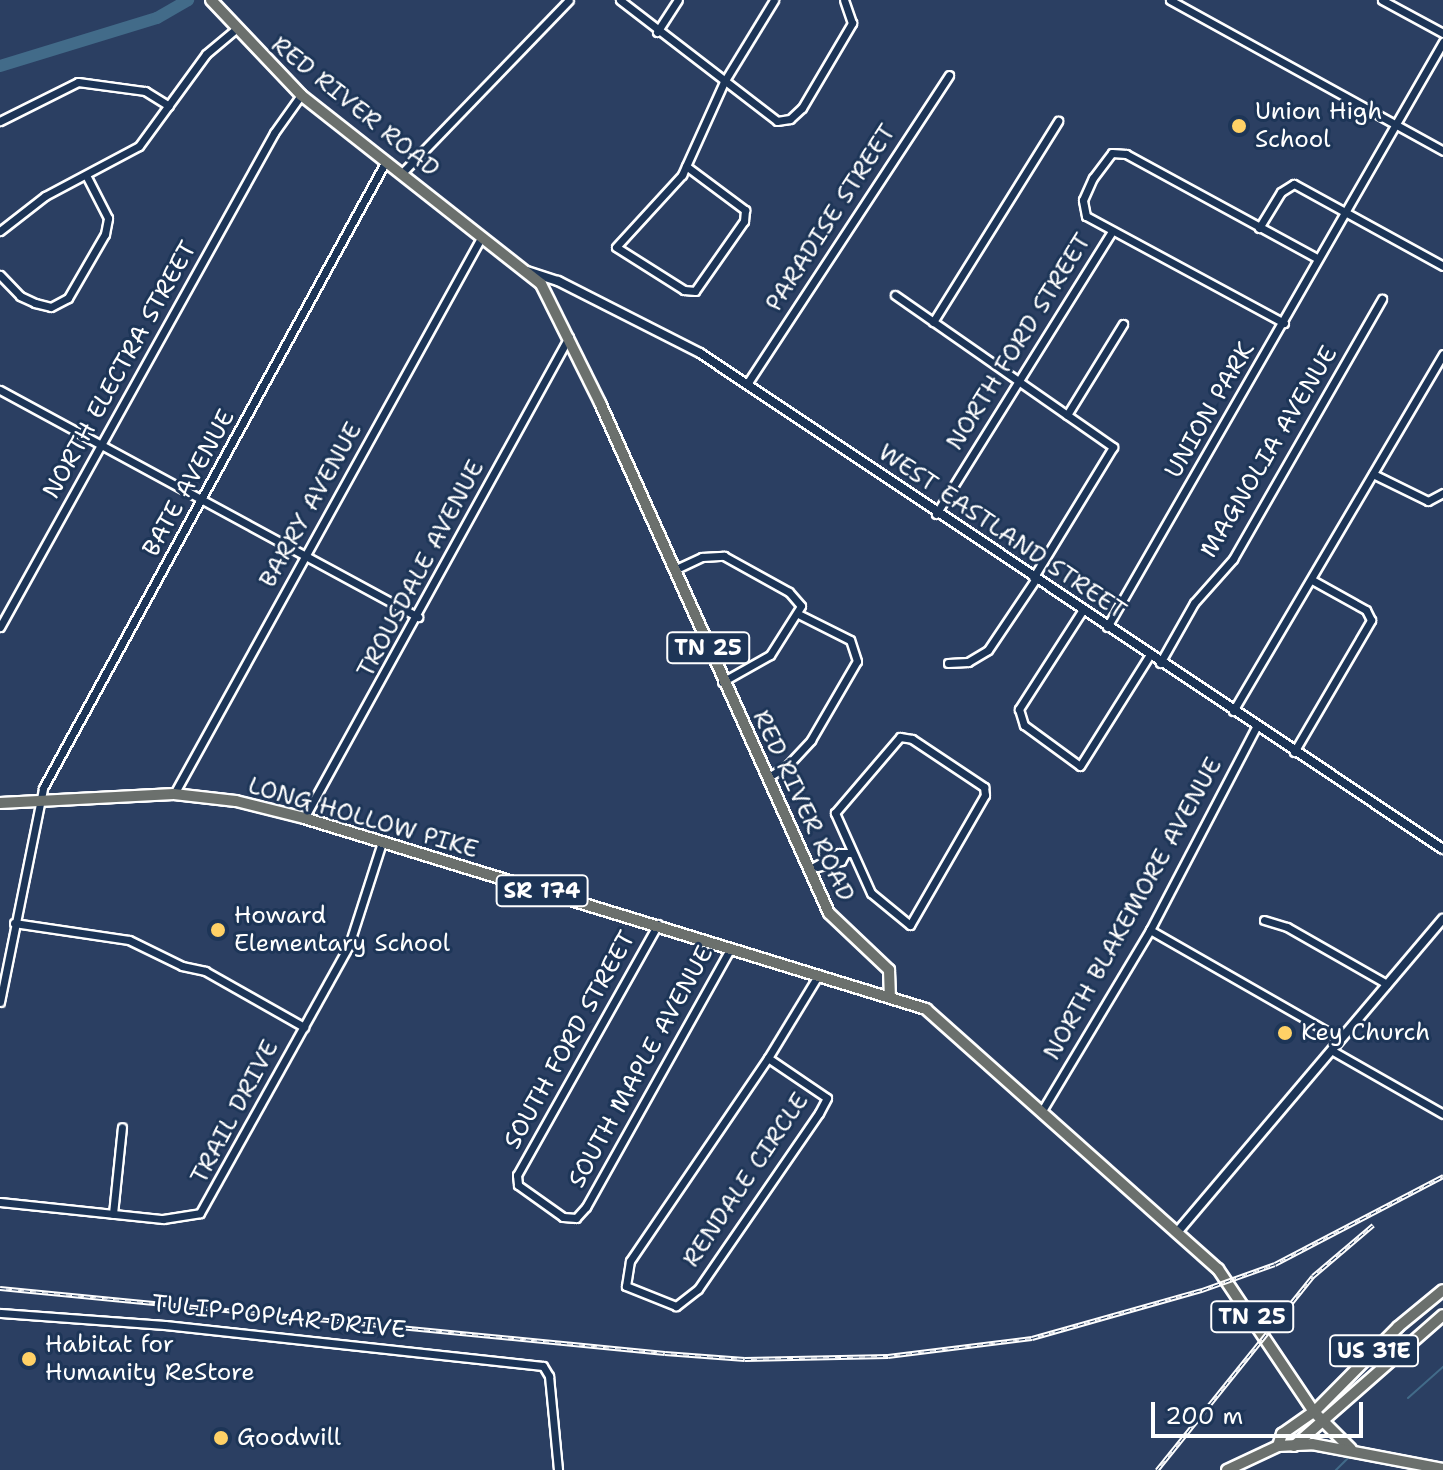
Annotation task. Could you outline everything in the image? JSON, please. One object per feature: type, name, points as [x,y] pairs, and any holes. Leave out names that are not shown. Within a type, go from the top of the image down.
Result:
[{"type":"main road","name":"RED RIVER ROAD","points":[[215,4],[235,30],[301,95],[483,234]]},
{"type":"main road","name":"WEST EASTLAND STREET","points":[[483,234],[541,284]]},
{"type":"main road","name":"RED RIVER ROAD","points":[[541,284],[569,337],[722,682],[837,923],[889,970],[890,996]]},
{"type":"main road","name":"LONG HOLLOW PIKE","points":[[0,803],[174,794],[304,818],[890,996]]},
{"type":"main road","name":"TN 25","points":[[890,996],[937,1017],[1179,1230],[1229,1280],[1314,1412],[1351,1449]]},
{"type":"main road","name":"US 31E","points":[[1278,1446],[1282,1434],[1314,1412],[1442,1295]]},
{"type":"main road","name":"US 31E","points":[[1227,1470],[1278,1446],[1293,1447],[1324,1423],[1412,1337],[1443,1315]]},
{"type":"main road","points":[[1293,1447],[1351,1449],[1430,1469],[1443,1469]]},
{"type":"street","points":[[402,173],[569,0]]},
{"type":"street","points":[[620,0],[657,32],[777,121],[790,119],[802,108],[852,23],[844,0]]},
{"type":"street","points":[[657,32],[678,0]]},
{"type":"street","points":[[686,166],[745,210],[695,291],[684,290],[616,247],[666,196],[686,166],[724,82],[774,0]]},
{"type":"street","points":[[1171,0],[1443,151]]},
{"type":"street","points":[[1382,0],[1443,33]]},
{"type":"street","points":[[0,231],[45,196],[87,177],[139,146],[206,54],[235,30]]},
{"type":"street","name":"UNION PARK","points":[[1107,627],[1284,323],[1343,210],[1443,42]]},
{"type":"street","name":"PARADISE STREET","points":[[747,384],[949,75]]},
{"type":"street","points":[[0,121],[78,82],[145,91],[169,106]]},
{"type":"street","name":"NORTH ELECTRA STREET","points":[[0,627],[274,133],[301,95]]},
{"type":"street","points":[[933,322],[1058,121]]},
{"type":"street","points":[[1284,323],[1086,216],[1083,200],[1107,157],[1119,152],[1317,258]]},
{"type":"street","name":"BATE AVENUE","points":[[0,1002],[37,803],[386,161]]},
{"type":"street","points":[[0,275],[20,296],[35,303],[51,307],[68,298],[105,234],[108,218],[87,177]]},
{"type":"street","points":[[1259,228],[1281,192],[1294,184],[1443,266]]},
{"type":"street","name":"NORTH FORD STREET","points":[[936,514],[1112,231]]},
{"type":"street","name":"BARRY AVENUE","points":[[174,794],[483,234]]},
{"type":"street","name":"WEST EASTLAND STREET","points":[[527,271],[680,342],[747,384],[936,514],[1443,849]]},
{"type":"street","points":[[895,295],[1113,447],[988,650],[968,662],[948,663]]},
{"type":"street","name":"MAGNOLIA AVENUE","points":[[1160,663],[1194,603],[1233,559],[1382,299]]},
{"type":"street","points":[[1067,415],[1123,324]]},
{"type":"street","name":"TROUSDALE AVENUE","points":[[304,818],[418,617],[569,337]]},
{"type":"street","points":[[1233,711],[1443,354]]},
{"type":"street","points":[[0,391],[418,617]]},
{"type":"street","points":[[1373,474],[1428,501],[1443,493]]},
{"type":"street","points":[[674,570],[702,557],[724,556],[798,599],[800,615],[770,655],[722,682]]},
{"type":"street","points":[[1294,752],[1371,620],[1366,610],[1312,580]]},
{"type":"street","points":[[1082,611],[1019,709],[1024,725],[1080,766],[1149,656]]},
{"type":"street","points":[[767,778],[788,765],[811,740],[857,661],[850,640],[800,615]]},
{"type":"street","name":"NORTH BLAKEMORE AVENUE","points":[[1043,1109],[1150,930],[1256,727]]},
{"type":"street","points":[[900,737],[912,739],[984,787],[985,795],[914,924],[905,924],[880,905],[848,854],[835,813],[900,737]]},
{"type":"street","name":"TRAIL DRIVE","points":[[0,1202],[186,1219],[200,1213],[349,945],[382,842]]},
{"type":"street","points":[[813,868],[848,854]]},
{"type":"street","points":[[1179,1230],[1443,919]]},
{"type":"street","points":[[1264,920],[1287,927],[1387,984]]},
{"type":"street","points":[[14,923],[129,940],[182,966],[205,971],[304,1027]]},
{"type":"street","name":"SOUTH FORD STREET","points":[[586,1207],[576,1218],[563,1217],[518,1185],[517,1175],[658,924]]},
{"type":"street","points":[[1150,930],[1340,1039]]},
{"type":"street","name":"SOUTH MAPLE AVENUE","points":[[586,1207],[731,948]]},
{"type":"street","name":"RENDALE CIRCLE","points":[[768,1058],[827,1098],[819,1113],[698,1289],[676,1306],[626,1286],[630,1261],[768,1058],[819,974]]},
{"type":"street","points":[[1331,1050],[1443,1114]]},
{"type":"street","points":[[113,1214],[122,1127]]},
{"type":"street","name":"TULIP POPLAR DRIVE","points":[[0,1313],[472,1356],[543,1366],[549,1376],[558,1470]]},
{"type":"waterway","points":[[0,66],[157,18],[188,0]]},
{"type":"waterway","points":[[1408,1398],[1443,1367]]},
{"type":"waterway","points":[[1336,1470],[1347,1459]]},
{"type":"railway","points":[[0,1288],[665,1353],[745,1359],[888,1356],[1032,1338],[1202,1290],[1275,1264],[1443,1176]]},
{"type":"railway","points":[[1157,1470],[1313,1276],[1373,1225]]},
{"type":"place","name":"Union High School","points":[[1239,126]]},
{"type":"place","name":"Howard Elementary School","points":[[218,930]]},
{"type":"place","name":"Key Church","points":[[1285,1033]]},
{"type":"place","name":"Habitat for Humanity ReStore","points":[[29,1359]]},
{"type":"place","name":"Goodwill","points":[[221,1438]]}]
